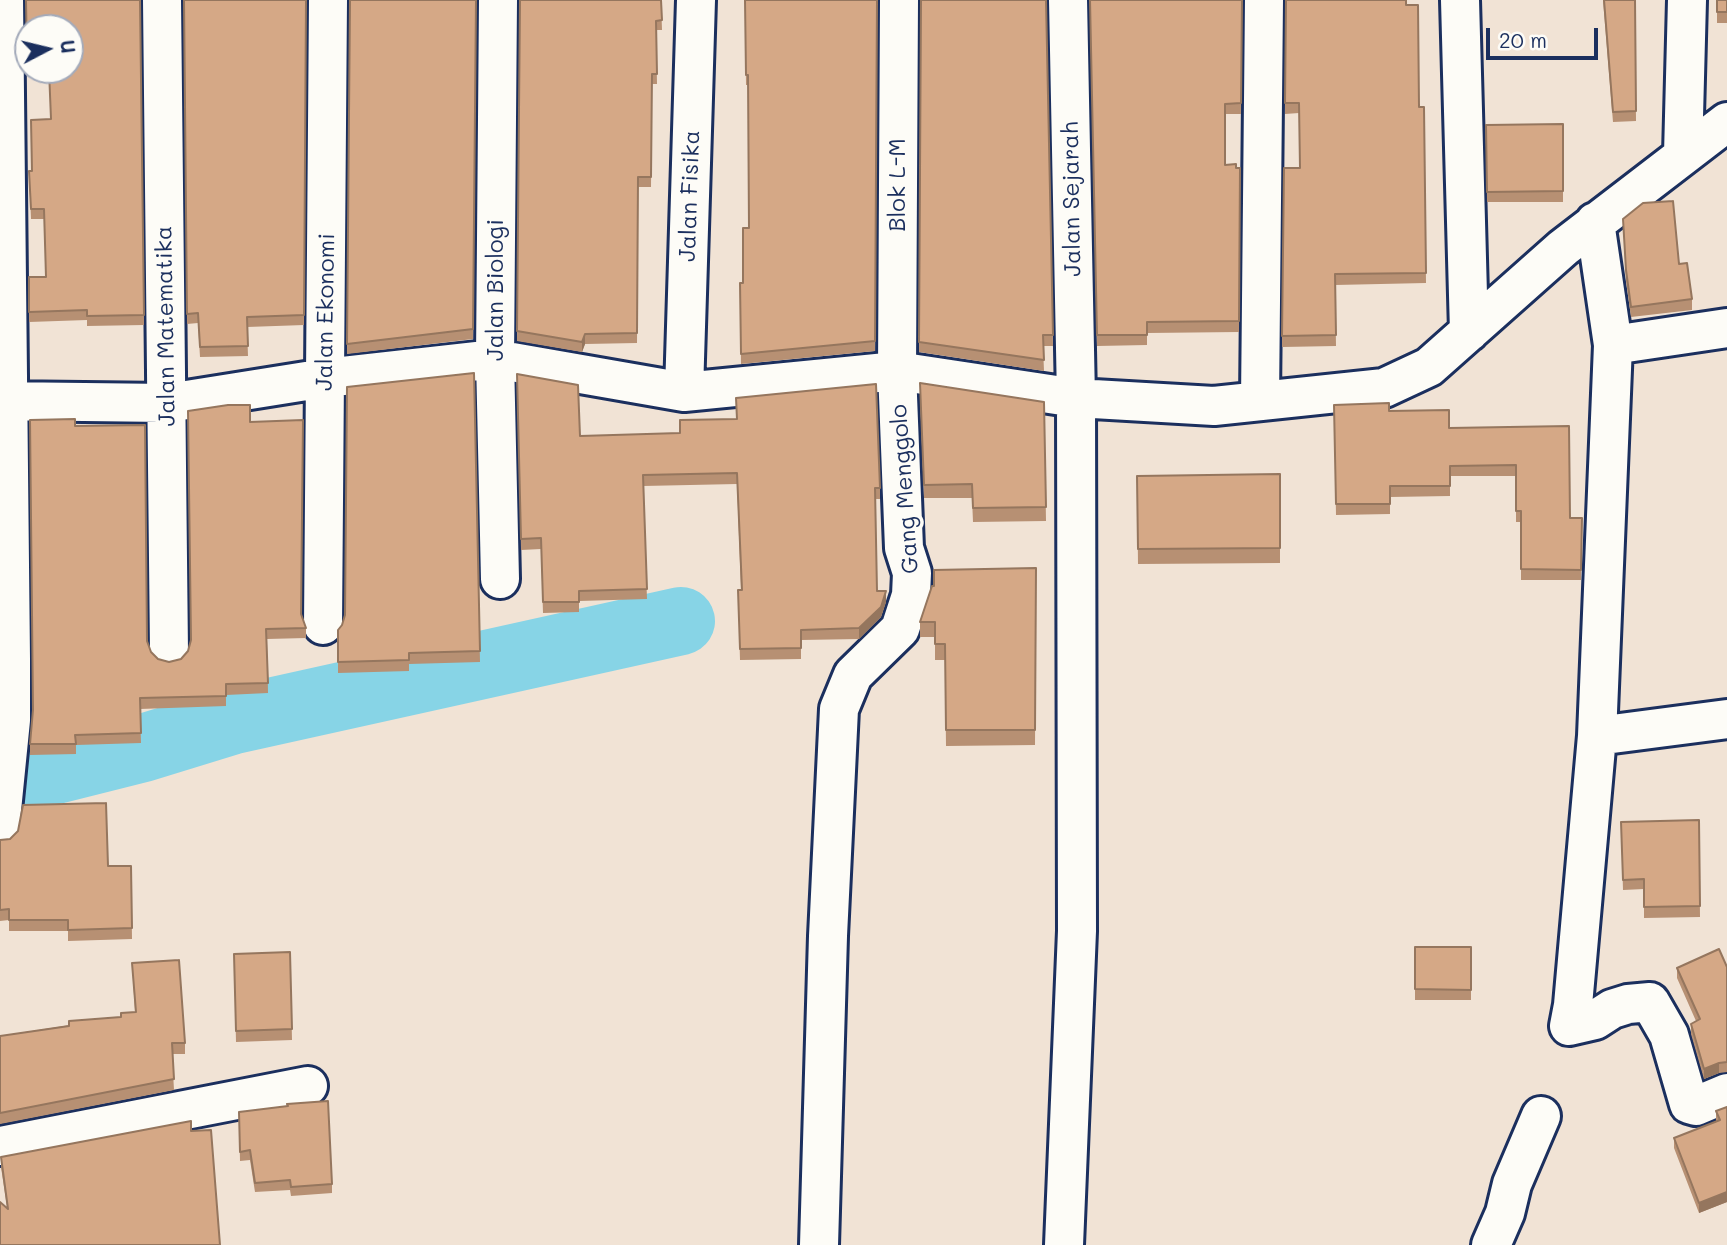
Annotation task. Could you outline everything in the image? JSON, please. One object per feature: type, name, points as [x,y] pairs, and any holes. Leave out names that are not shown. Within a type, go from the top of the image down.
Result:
[{"type":"street","points":[[1,823],[11,720],[5,401],[4,0]]},
{"type":"street","name":"Jalan Matematika","points":[[162,0],[169,651]]},
{"type":"street","name":"Jalan Ekonomi","points":[[323,625],[328,0]]},
{"type":"street","name":"Jalan Biologi","points":[[498,0],[495,359],[500,579]]},
{"type":"street","name":"Jalan Fisika","points":[[684,392],[696,0]]},
{"type":"street","name":"Blok L-M","points":[[897,371],[899,0]]},
{"type":"street","name":"Jalan Sejarah","points":[[1063,1245],[1077,931],[1076,398],[1068,0]]},
{"type":"street","points":[[1261,401],[1264,0]]},
{"type":"street","points":[[1460,0],[1469,332]]},
{"type":"street","points":[[1683,155],[1687,0]]},
{"type":"street","points":[[5,401],[168,403],[325,378],[495,359],[684,392],[897,371],[1076,398],[1214,406],[1384,388],[1429,367],[1563,248],[1727,122]]},
{"type":"street","points":[[1595,222],[1613,345],[1597,736],[1569,1026],[1595,1020],[1612,1009],[1628,1004],[1650,1002],[1669,1035],[1689,1104],[1696,1106],[1727,1093]]},
{"type":"street","points":[[1613,345],[1727,328]]},
{"type":"street","name":"Gang Menggolo","points":[[818,1245],[828,936],[839,709],[853,676],[900,629],[912,595],[912,573],[904,548],[897,371]]},
{"type":"street","points":[[1597,736],[1727,719]]},
{"type":"street","points":[[0,1146],[308,1086]]},
{"type":"street","points":[[1491,1245],[1541,1116]]},
{"type":"building","points":[[26,0],[140,0],[144,315],[87,316],[87,310],[29,312],[29,277],[46,277],[44,209],[31,209],[31,120],[51,119],[50,84],[84,84],[84,14],[26,14]]},
{"type":"building","points":[[184,0],[306,0],[304,315],[247,317],[248,346],[200,347],[198,313],[187,314]]},
{"type":"building","points":[[350,0],[476,0],[473,329],[347,344]]},
{"type":"building","points":[[520,0],[661,0],[662,20],[656,21],[657,74],[652,74],[651,177],[638,177],[637,333],[585,334],[582,342],[517,331]]},
{"type":"building","points":[[745,0],[877,0],[875,341],[741,354],[740,283],[743,283],[743,228],[749,228]]},
{"type":"building","points":[[921,0],[1046,0],[1053,335],[1043,335],[1044,360],[919,342]]},
{"type":"building","points":[[1090,0],[1242,0],[1241,103],[1225,104],[1225,165],[1236,164],[1236,168],[1240,168],[1239,321],[1147,322],[1147,335],[1097,335]]},
{"type":"building","points":[[1286,0],[1406,0],[1406,5],[1418,5],[1419,107],[1424,107],[1426,273],[1335,274],[1336,335],[1282,336],[1284,168],[1300,168],[1299,103],[1285,103]]},
{"type":"building","points":[[1604,0],[1635,0],[1636,111],[1613,112]]},
{"type":"building","points":[[1717,0],[1727,0],[1727,12],[1717,12]]},
{"type":"building","points":[[1563,124],[1563,191],[1487,192],[1486,125]]},
{"type":"building","points":[[1673,201],[1679,264],[1687,263],[1692,299],[1631,307],[1623,219],[1643,203]]},
{"type":"building","points":[[474,373],[480,651],[409,653],[409,660],[338,662],[338,630],[345,615],[347,387]]},
{"type":"building","points":[[517,374],[578,385],[580,436],[680,433],[680,420],[737,419],[736,398],[876,384],[880,488],[875,488],[877,591],[886,591],[881,607],[859,628],[801,630],[801,648],[740,649],[738,590],[742,590],[737,473],[643,475],[647,589],[579,591],[579,602],[543,602],[541,538],[521,539]]},
{"type":"building","points":[[920,383],[1044,402],[1046,507],[973,508],[972,484],[924,485]]},
{"type":"building","points":[[1389,403],[1389,411],[1449,410],[1449,428],[1569,426],[1570,518],[1582,518],[1581,570],[1521,569],[1521,511],[1516,511],[1516,465],[1450,466],[1450,486],[1390,486],[1390,504],[1336,504],[1334,405]]},
{"type":"building","points":[[228,405],[250,405],[250,422],[303,420],[301,614],[306,628],[266,629],[268,683],[226,684],[226,696],[140,698],[141,733],[75,735],[76,744],[30,744],[33,710],[30,420],[75,419],[75,426],[145,425],[147,641],[151,652],[158,659],[169,662],[181,659],[188,651],[191,640],[188,411]]},
{"type":"building","points":[[1280,474],[1280,548],[1138,549],[1137,476]]},
{"type":"building","points":[[1036,568],[1035,730],[946,730],[945,644],[935,644],[935,622],[920,622],[934,586],[934,570]]},
{"type":"building","points":[[106,803],[108,866],[131,866],[132,928],[68,930],[68,920],[9,920],[9,909],[0,910],[0,840],[10,839],[18,831],[23,805]]},
{"type":"building","points":[[1699,820],[1700,906],[1644,907],[1644,879],[1623,880],[1621,822]]},
{"type":"building","points":[[1415,947],[1471,947],[1471,990],[1415,989]]},
{"type":"building","points":[[1719,949],[1727,967],[1727,1062],[1704,1069],[1691,1024],[1700,1019],[1677,968]]},
{"type":"building","points":[[290,952],[292,1029],[236,1031],[234,954]]},
{"type":"building","points":[[179,960],[185,1043],[172,1043],[174,1079],[0,1113],[0,1036],[69,1026],[69,1021],[121,1017],[121,1013],[136,1012],[132,963]]},
{"type":"building","points":[[328,1101],[332,1184],[291,1187],[290,1180],[255,1183],[250,1150],[240,1152],[239,1112]]},
{"type":"building","points":[[1727,1107],[1727,1192],[1699,1203],[1674,1138],[1720,1120],[1716,1111]]},
{"type":"building","points":[[191,1121],[191,1131],[211,1130],[220,1245],[0,1245],[0,1202],[8,1209],[1,1157]]},
{"type":"waterway","points":[[0,784],[143,748],[234,720],[681,621]]}]
